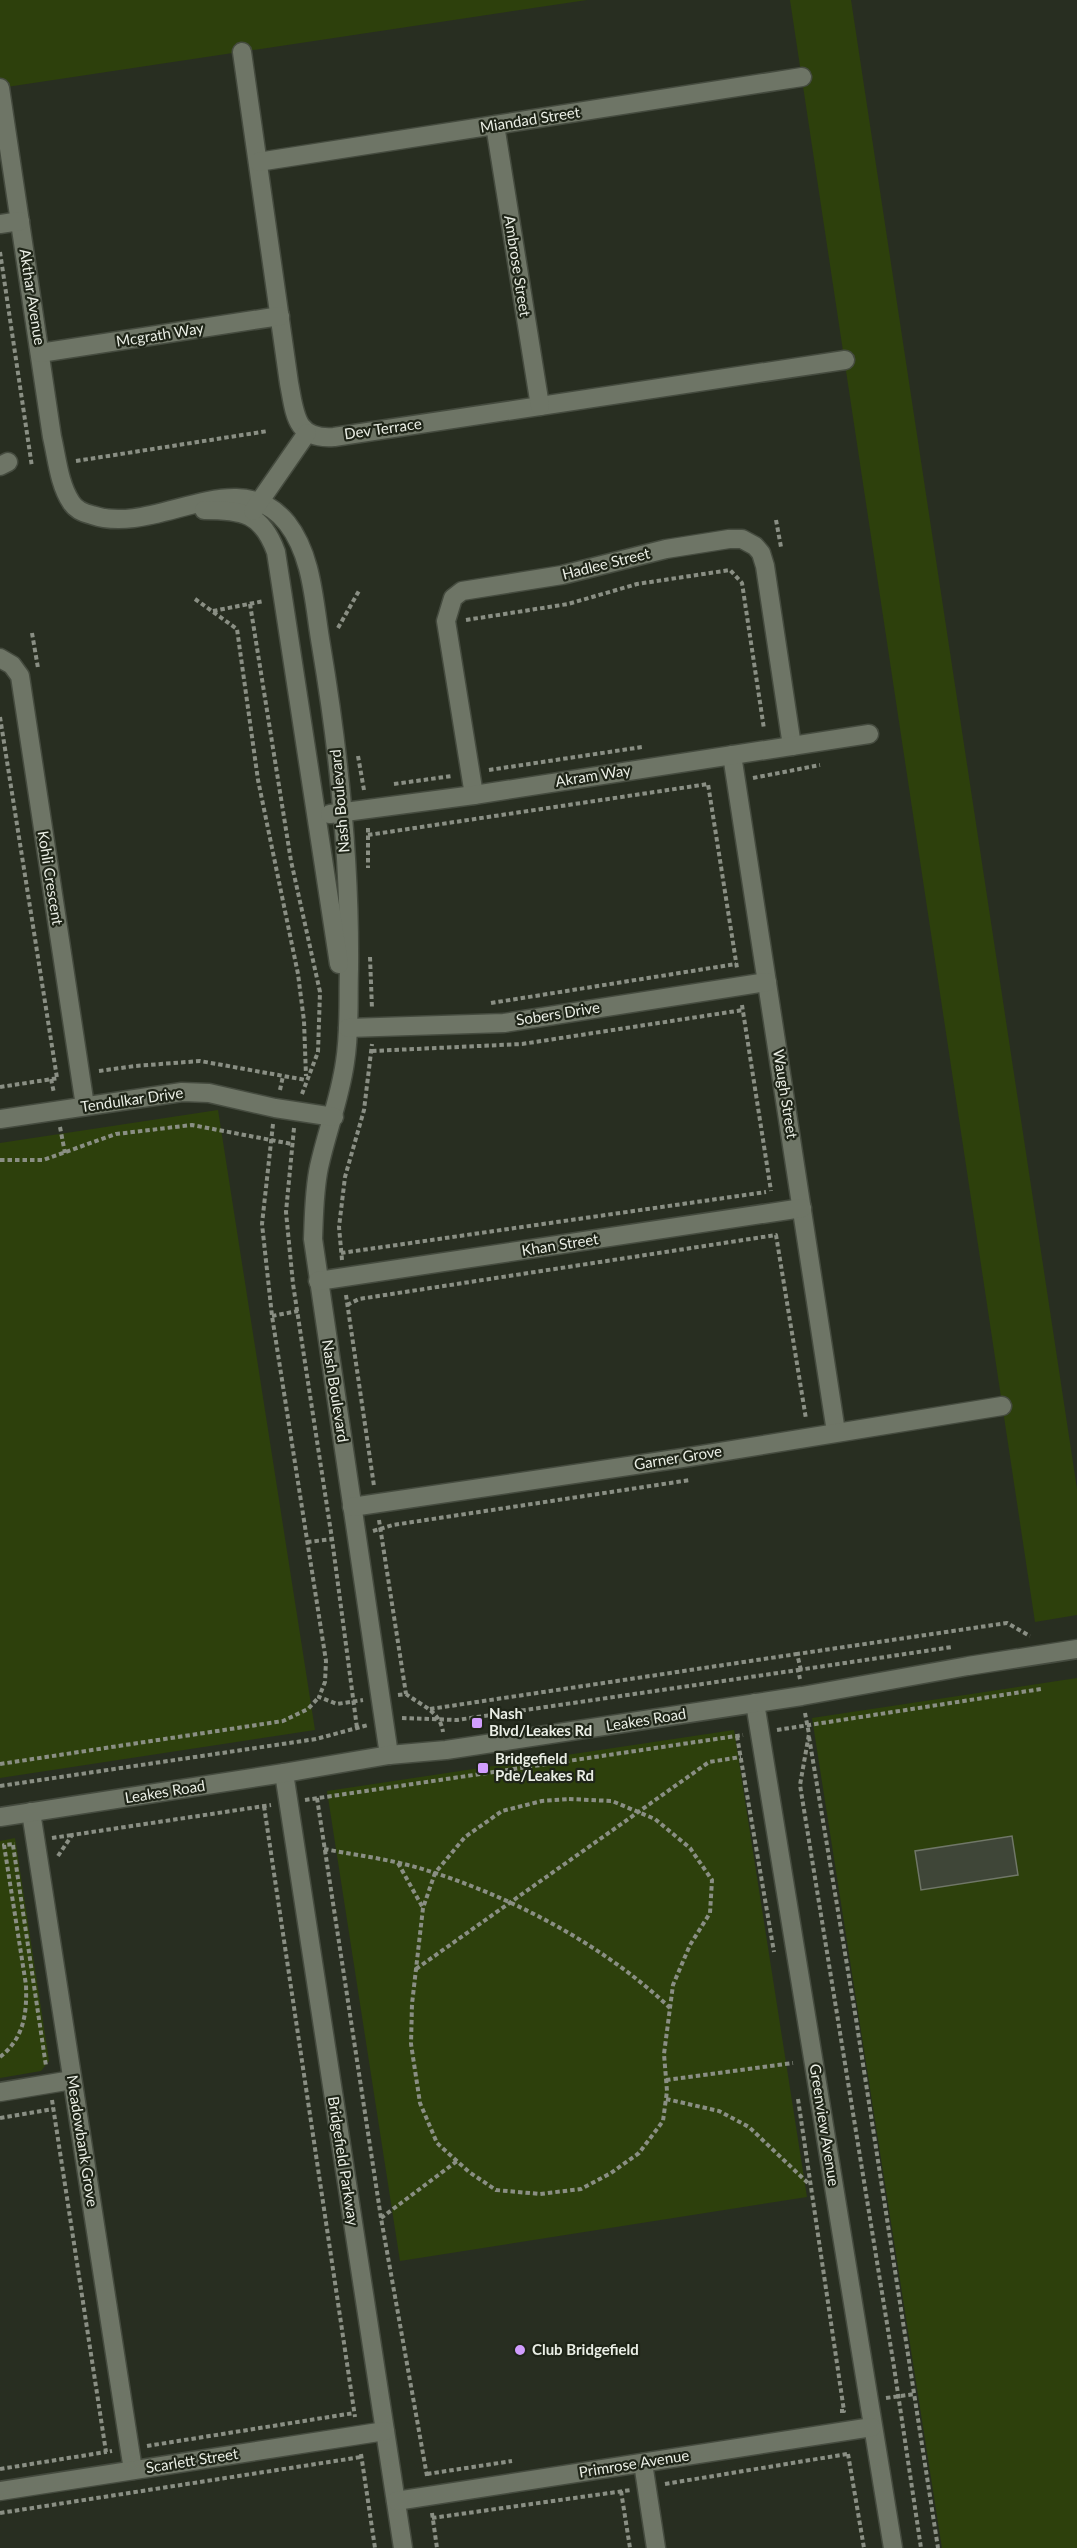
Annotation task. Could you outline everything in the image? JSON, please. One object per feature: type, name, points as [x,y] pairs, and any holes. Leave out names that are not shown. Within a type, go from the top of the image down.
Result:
[{"type":"street","points":[[242,52],[293,405],[301,427],[307,433],[254,508]]},
{"type":"street","name":"Miandad Street","points":[[258,162],[802,77]]},
{"type":"street","name":"Akthar Avenue","points":[[0,88],[56,457],[71,503],[82,512],[115,520],[180,509],[230,497],[245,497],[254,508]]},
{"type":"street","name":"Ambrose Street","points":[[495,125],[540,406]]},
{"type":"street","points":[[0,224],[20,221]]},
{"type":"street","name":"Mcgrath Way","points":[[40,353],[280,316]]},
{"type":"street","name":"Dev Terrace","points":[[307,433],[315,437],[334,436],[845,360]]},
{"type":"street","name":"Nash Boulevard","points":[[348,1028],[282,581],[271,537],[254,508],[273,509],[295,534],[310,576],[329,697],[342,812],[349,921],[348,1028],[346,1060],[334,1117],[321,1160],[315,1198],[313,1239],[389,1755]]},
{"type":"street","name":"Hadlee Street","points":[[474,795],[446,621],[453,598],[462,591],[562,575],[666,549],[729,538],[749,541],[761,553],[765,566],[792,746]]},
{"type":"street","name":"Kohli Crescent","points":[[0,658],[12,665],[20,676],[85,1106]]},
{"type":"street","name":"Akram Way","points":[[316,815],[474,795],[869,734]]},
{"type":"street","name":"Waugh Street","points":[[732,755],[836,1432]]},
{"type":"street","name":"Sobers Drive","points":[[348,1028],[504,1023],[767,982]]},
{"type":"street","name":"Tendulkar Drive","points":[[0,1119],[182,1092],[209,1093],[275,1108],[334,1117]]},
{"type":"street","name":"Khan Street","points":[[318,1281],[802,1208]]},
{"type":"street","name":"Garner Grove","points":[[352,1508],[1002,1406]]},
{"type":"street","name":"Leakes Road","points":[[0,1816],[389,1755],[446,1750],[802,1696],[1077,1649]]},
{"type":"street","name":"Greenview Avenue","points":[[755,1703],[893,2548]]},
{"type":"street","name":"Bridgefield Parkway","points":[[284,1773],[404,2548]]},
{"type":"street","name":"Meadowbank Grove","points":[[31,1812],[72,2080],[138,2448],[133,2470]]},
{"type":"street","points":[[0,2091],[72,2080]]},
{"type":"street","name":"Primrose Avenue","points":[[396,2501],[872,2427]]},
{"type":"street","name":"Scarlett Street","points":[[0,2491],[385,2431]]},
{"type":"street","points":[[643,2463],[657,2548]]},
{"type":"path","points":[[0,252],[32,467]]},
{"type":"path","points":[[463,620],[568,604],[637,585],[730,570],[742,583],[764,729]]},
{"type":"path","points":[[337,631],[360,589]]},
{"type":"path","points":[[195,599],[237,629],[258,780],[298,974],[304,1021],[306,1080]]},
{"type":"path","points":[[212,611],[250,604],[291,861],[320,992],[318,1052],[306,1080]]},
{"type":"path","points":[[0,717],[57,1078]]},
{"type":"path","points":[[752,731],[789,726]]},
{"type":"path","points":[[356,746],[367,808],[368,873]]},
{"type":"path","points":[[387,785],[646,747]]},
{"type":"path","points":[[368,835],[736,781],[820,765]]},
{"type":"path","points":[[708,784],[771,1191]]},
{"type":"path","points":[[364,788],[376,787]]},
{"type":"path","points":[[370,953],[372,1058],[364,1110],[344,1187],[339,1227],[343,1277],[406,1694]]},
{"type":"path","points":[[487,1003],[736,964]]},
{"type":"path","points":[[372,1008],[384,1007]]},
{"type":"path","points":[[0,1087],[135,1066],[200,1061],[306,1080]]},
{"type":"path","points":[[0,1764],[284,1721],[308,1709],[319,1697],[325,1682],[326,1661],[272,1316],[262,1224],[270,1141],[283,1076]]},
{"type":"path","points":[[0,1160],[44,1160],[116,1134],[192,1125],[292,1144],[286,1212],[298,1311],[333,1539],[357,1728]]},
{"type":"path","points":[[272,1316],[348,1305],[359,1299],[776,1235],[806,1419]]},
{"type":"path","points":[[307,1542],[357,1535],[393,1525],[690,1480]]},
{"type":"path","points":[[430,1709],[1007,1623],[1031,1637],[1019,1638]]},
{"type":"path","points":[[0,1786],[316,1739],[401,1718],[441,1721],[962,1646]]},
{"type":"path","points":[[797,1654],[938,2548]]},
{"type":"path","points":[[0,2057],[19,2037],[27,2009],[26,1985],[2,1846],[1041,1689]]},
{"type":"path","points":[[319,1697],[336,1704],[406,1694],[430,1709],[441,1721],[450,1780]]},
{"type":"path","points":[[809,1734],[800,1785],[921,2548]]},
{"type":"path","points":[[737,1736],[775,1957]]},
{"type":"path","points":[[416,1969],[709,1762],[741,1756]]},
{"type":"path","points":[[317,1798],[381,2218],[427,2474],[436,2548]]},
{"type":"path","points":[[569,1799],[612,1801],[655,1818],[690,1848],[712,1880],[710,1914],[690,1945],[673,1985],[664,2054],[666,2099],[663,2121],[639,2153],[611,2173],[581,2189],[540,2194],[496,2190],[457,2162],[437,2143],[420,2103],[411,2044],[423,1908],[435,1873],[465,1837],[502,1811],[542,1802],[569,1799]]},
{"type":"path","points":[[264,1806],[375,2548]]},
{"type":"path","points":[[59,1868],[57,1856],[72,1835]]},
{"type":"path","points":[[13,1845],[106,2452]]},
{"type":"path","points":[[324,1849],[398,1863],[493,1893],[596,1950],[644,1983],[670,2008]]},
{"type":"path","points":[[398,1863],[423,1908]]},
{"type":"path","points":[[791,2051],[794,2074]]},
{"type":"path","points":[[666,2080],[793,2063]]},
{"type":"path","points":[[798,2096],[844,2411],[844,2432],[864,2548]]},
{"type":"path","points":[[666,2099],[719,2111],[749,2127],[810,2185]]},
{"type":"path","points":[[0,2118],[53,2109]]},
{"type":"path","points":[[381,2218],[457,2162]]},
{"type":"path","points":[[832,2412],[844,2411]]},
{"type":"path","points":[[0,2469],[354,2414]]},
{"type":"path","points":[[138,2448],[144,2435]]},
{"type":"path","points":[[0,2514],[361,2457]]},
{"type":"path","points":[[427,2474],[519,2460]]},
{"type":"path","points":[[621,2491],[630,2548]]},
{"type":"green space","points":[[0,0],[587,0],[0,88]]},
{"type":"green space","points":[[790,0],[851,0],[1077,1489],[1077,1615],[1035,1622]]},
{"type":"green space","points":[[218,1110],[315,1730],[0,1778],[0,1143]]},
{"type":"green space","points":[[1077,1678],[1077,2548],[942,2548],[812,1718]]},
{"type":"green space","points":[[734,1730],[807,2197],[400,2261],[327,1791]]},
{"type":"green space","points":[[15,1838],[49,2061],[41,2071],[0,2078],[0,1841]]},
{"type":"building","points":[[1012,1836],[1018,1875],[921,1890],[915,1851]]},
{"type":"place","name":"Nash Blvd/Leakes Rd","points":[[477,1723]]},
{"type":"place","name":"Bridgefield Pde/Leakes Rd","points":[[483,1768]]},
{"type":"place","name":"Club Bridgefield","points":[[520,2350]]}]
